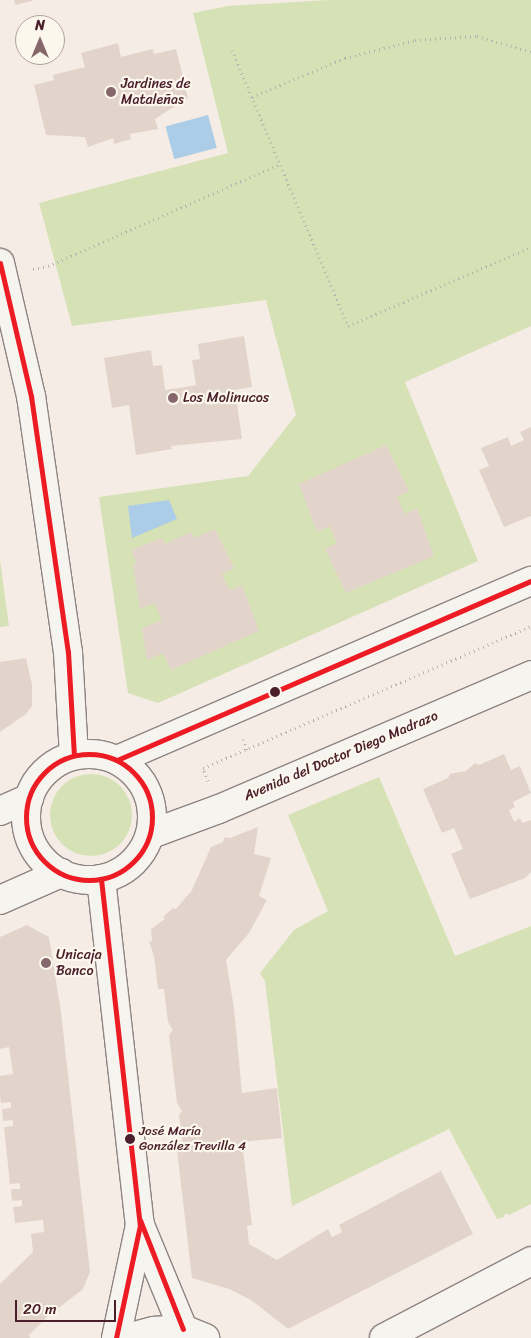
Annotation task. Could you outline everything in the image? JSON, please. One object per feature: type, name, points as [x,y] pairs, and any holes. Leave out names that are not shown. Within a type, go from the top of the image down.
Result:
[{"type":"main road","points":[[1,272],[31,396],[68,652],[74,755]]},
{"type":"main road","points":[[118,760],[531,581]]},
{"type":"main road","name":"Avenida del Doctor Diego Madrazo","points":[[151,834],[219,809],[531,675]]},
{"type":"main road","points":[[89,753],[118,760],[136,773],[148,791],[153,812],[151,834],[140,855],[122,871],[101,879],[83,880],[61,873],[37,852],[29,836],[26,817],[29,798],[35,783],[59,761],[74,755],[89,753]]},
{"type":"main road","points":[[0,811],[29,798]]},
{"type":"main road","points":[[0,900],[61,873]]},
{"type":"main road","points":[[101,879],[140,1225],[116,1338]]},
{"type":"main road","points":[[140,1225],[194,1333]]},
{"type":"main road","points":[[384,1338],[531,1261]]},
{"type":"main road","points":[[127,1338],[154,1330],[194,1333]]},
{"type":"path","points":[[252,97],[345,58],[415,40],[477,36],[531,52]]},
{"type":"path","points":[[232,50],[348,326],[531,247]]},
{"type":"path","points":[[1,272],[48,266],[280,164]]},
{"type":"path","points":[[203,768],[531,626]]},
{"type":"green space","points":[[328,0],[531,0],[531,326],[405,382],[478,561],[158,703],[128,693],[99,497],[248,476],[296,415],[266,300],[72,326],[39,203],[228,153],[193,13],[228,6]]},
{"type":"green space","points":[[0,560],[9,626],[0,627]]},
{"type":"green space","points":[[91,774],[107,777],[120,786],[129,799],[132,815],[129,831],[120,844],[107,853],[91,856],[75,853],[62,844],[53,831],[50,815],[53,799],[62,786],[75,777]]},
{"type":"green space","points":[[379,777],[455,956],[531,926],[531,1204],[509,1215],[505,1213],[504,1217],[497,1219],[449,1129],[292,1206],[265,981],[260,973],[294,930],[328,911],[288,815]]},
{"type":"water","points":[[208,115],[217,148],[174,159],[165,126]]},
{"type":"water","points":[[169,500],[177,519],[132,538],[128,506]]},
{"type":"building","points":[[14,0],[32,0],[32,1],[15,5]]},
{"type":"building","name":"Jardines de Mataleñas","points":[[118,43],[121,57],[153,49],[154,54],[176,49],[188,98],[155,119],[158,129],[130,134],[131,139],[114,144],[113,138],[88,147],[85,137],[46,135],[34,85],[54,80],[53,75],[85,67],[81,53]]},
{"type":"building","name":"Los Molinucos","points":[[244,336],[252,387],[235,390],[242,439],[171,446],[172,449],[136,455],[129,405],[112,408],[104,358],[151,350],[153,366],[162,365],[165,390],[192,386],[196,385],[192,360],[200,359],[198,344]]},
{"type":"building","points":[[531,427],[531,516],[504,527],[479,470],[489,466],[481,448],[508,437],[511,446],[524,440],[520,432]]},
{"type":"building","points":[[386,445],[409,491],[397,497],[405,514],[417,508],[434,556],[346,593],[325,549],[337,543],[330,526],[317,532],[299,484]]},
{"type":"building","points":[[215,529],[234,568],[222,574],[229,590],[242,585],[259,631],[171,670],[163,653],[147,660],[142,628],[162,620],[154,603],[140,609],[133,565],[137,563],[131,550],[162,538],[165,544],[191,532],[194,538]]},
{"type":"building","points":[[26,658],[32,684],[32,706],[26,714],[0,732],[0,662]]},
{"type":"building","points":[[504,754],[511,770],[520,766],[531,793],[513,802],[515,807],[509,810],[514,822],[520,818],[522,823],[531,820],[531,872],[525,878],[470,899],[451,854],[463,849],[454,828],[442,833],[423,789],[448,778],[450,774],[466,771],[475,763],[479,765]]},
{"type":"building","points":[[258,827],[254,854],[271,858],[259,896],[267,900],[249,933],[226,960],[234,1008],[242,1093],[277,1088],[282,1138],[242,1142],[252,1225],[247,1226],[249,1244],[277,1260],[328,1229],[332,1237],[342,1232],[339,1225],[441,1171],[473,1234],[288,1329],[251,1300],[229,1289],[192,1278],[177,1150],[183,1149],[179,1115],[182,1111],[177,1103],[169,1035],[173,1030],[168,1022],[164,989],[158,989],[154,956],[149,942],[152,941],[151,929],[165,919],[163,917],[173,908],[176,909],[192,890],[211,847],[223,842],[224,837],[230,838]]},
{"type":"building","points":[[27,925],[49,937],[61,1012],[90,1272],[83,1289],[47,1317],[29,1335],[30,1338],[0,1338],[0,1284],[33,1252],[31,1234],[44,1232],[43,1220],[15,1223],[13,1207],[22,1206],[22,1200],[12,1201],[11,1189],[20,1189],[20,1183],[10,1184],[4,1127],[13,1126],[13,1120],[3,1121],[2,1109],[11,1108],[11,1102],[1,1103],[0,1095],[0,1076],[13,1074],[9,1047],[0,1049],[0,937]]},
{"type":"transit line","points":[[0,263],[31,396],[68,652],[74,755]]},
{"type":"transit line","points":[[117,760],[531,581]]},
{"type":"transit line","points":[[89,754],[113,759],[134,772],[147,793],[152,817],[147,841],[134,862],[113,875],[89,880],[65,875],[44,862],[31,841],[26,817],[31,793],[44,772],[65,759],[89,754]]},
{"type":"transit line","points":[[101,879],[140,1225],[116,1338]]},
{"type":"transit line","points":[[140,1220],[183,1329]]},
{"type":"place","name":"Jardines de Mataleñas","points":[[111,92]]},
{"type":"place","name":"Los Molinucos","points":[[173,398]]},
{"type":"place","name":"Unicaja Banco","points":[[46,963]]},
{"type":"place","name":"José María González Trevilla 4","points":[[130,1139]]}]
